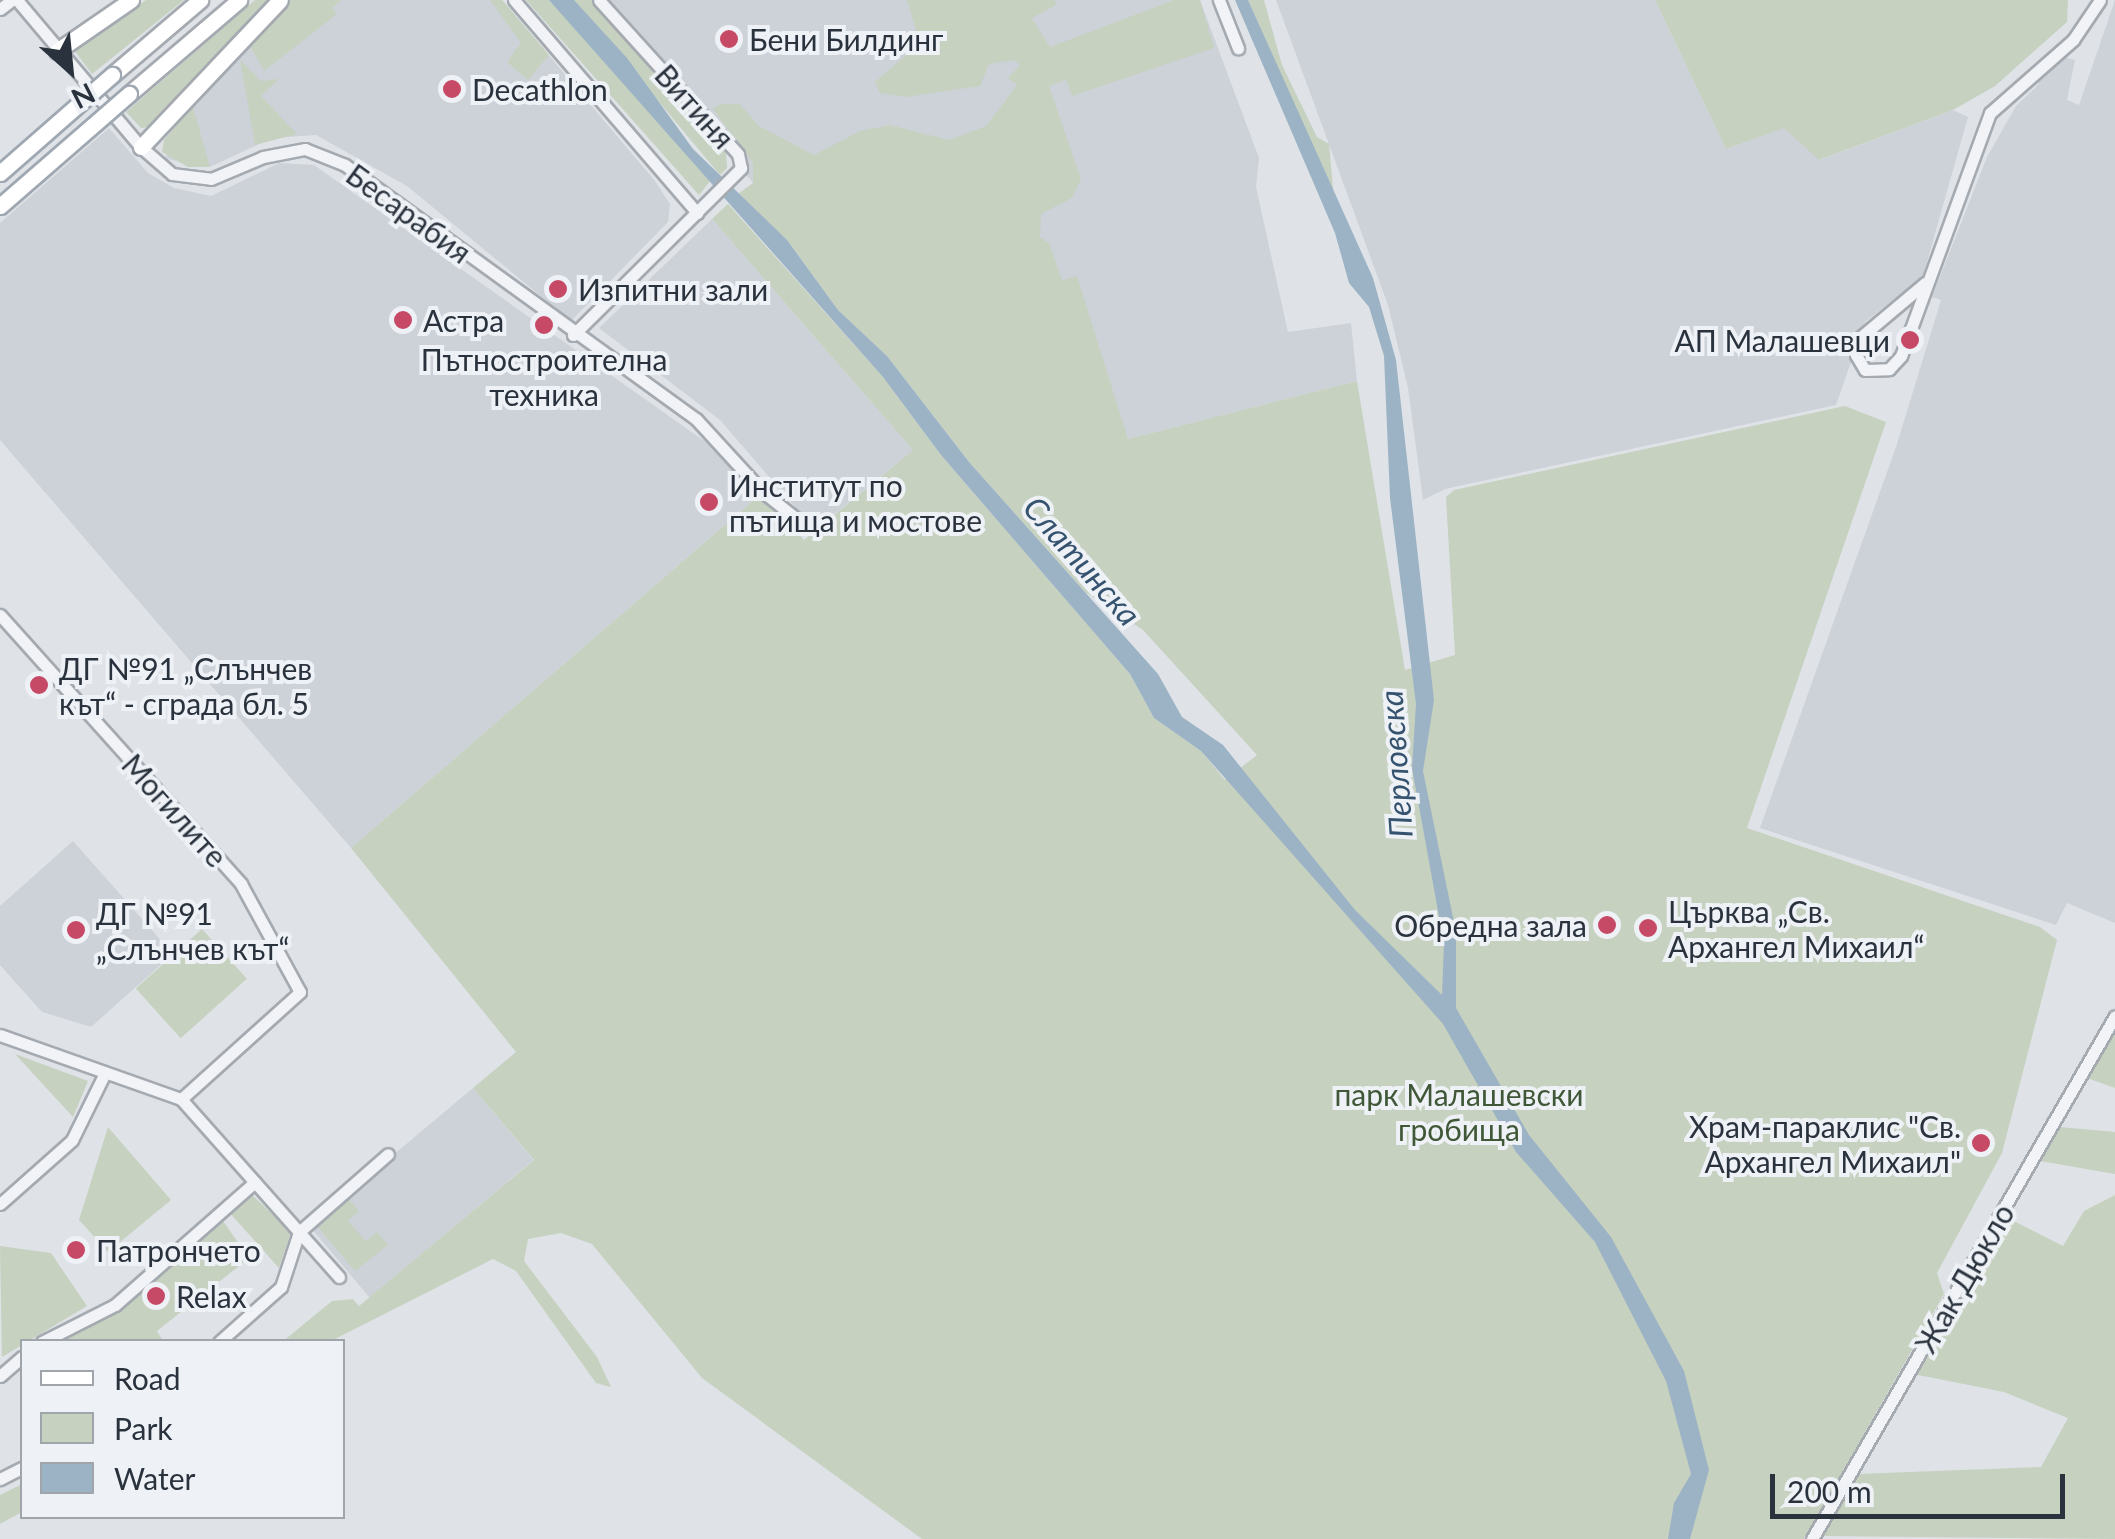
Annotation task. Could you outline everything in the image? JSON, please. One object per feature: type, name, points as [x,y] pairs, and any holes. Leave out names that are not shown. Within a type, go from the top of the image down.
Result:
[{"type":"main road","points":[[56,51],[131,0]]},
{"type":"main road","points":[[0,173],[200,0]]},
{"type":"main road","points":[[0,206],[239,0]]},
{"type":"main road","points":[[141,147],[280,0]]},
{"type":"street","points":[[0,9],[15,0]]},
{"type":"street","name":"Бесарабия","points":[[15,0],[141,147],[172,174],[192,180],[224,176],[279,152],[326,155],[573,335],[696,419],[763,492],[797,518]]},
{"type":"street","points":[[514,0],[703,208]]},
{"type":"street","name":"Витиня","points":[[573,335],[736,177],[738,154],[600,0]]},
{"type":"street","points":[[1219,0],[1238,48]]},
{"type":"street","points":[[1925,284],[1857,340],[1856,355],[1865,370],[1880,372],[1896,363],[1990,113],[2073,40],[2100,0]]},
{"type":"street","name":"Могилите","points":[[0,614],[241,884],[300,992],[181,1099]]},
{"type":"street","name":"Жак Дюкло","points":[[1812,1539],[2115,1016]]},
{"type":"street","points":[[0,1036],[181,1099],[338,1277]]},
{"type":"street","points":[[0,1204],[72,1140],[104,1075]]},
{"type":"street","points":[[222,1339],[281,1287],[299,1232],[388,1154]]},
{"type":"street","points":[[48,1339],[115,1305],[255,1182]]},
{"type":"street","points":[[0,1376],[20,1359]]},
{"type":"shaded area","points":[[291,0],[502,0],[655,181],[670,204],[668,222],[571,321],[407,186],[316,135],[272,138],[210,167],[167,159],[164,140]]},
{"type":"shaded area","points":[[593,0],[1200,0],[1259,158],[1256,187],[1288,332],[1351,323],[1357,381],[1128,439],[1062,281],[777,210]]},
{"type":"shaded area","points":[[1276,0],[1655,0],[1726,149],[1784,127],[1820,160],[1953,110],[1968,117],[1923,276],[1865,322],[1836,405],[1445,489],[1423,500],[1408,388],[1388,305]]},
{"type":"shaded area","points":[[2115,0],[2115,923],[2067,903],[2056,925],[1760,828],[1896,447],[1941,300],[1932,297],[1987,157],[2016,106],[2039,84],[2034,79],[2060,56],[2075,60],[2067,100],[2079,105]]},
{"type":"shaded area","points":[[109,128],[148,173],[174,188],[211,196],[279,163],[314,165],[717,450],[757,497],[351,848],[0,440],[0,223]]},
{"type":"shaded area","points":[[712,219],[913,450],[815,530],[720,420],[599,328]]},
{"type":"shaded area","name":"ДГ №91 „Слънчев кът“","points":[[73,841],[173,954],[91,1027],[42,1012],[0,965],[0,906]]},
{"type":"shaded area","points":[[473,1088],[533,1160],[369,1298],[309,1226]]},
{"type":"green space","points":[[146,0],[184,0],[92,74],[74,50]]},
{"type":"green space","points":[[255,0],[268,0],[151,127],[141,128],[126,112]]},
{"type":"green space","points":[[290,0],[341,0],[332,8],[337,14],[264,71],[250,46]]},
{"type":"green space","points":[[490,0],[502,0],[549,55],[528,80],[507,62],[521,43]]},
{"type":"green space","points":[[526,0],[549,0],[579,31],[711,180],[699,195]]},
{"type":"green space","points":[[574,0],[593,0],[726,152],[727,168],[720,175]]},
{"type":"green space","name":"парк Малашевски гробища","points":[[907,0],[1055,0],[1056,5],[1032,18],[1050,47],[1174,0],[1200,0],[1214,48],[1072,96],[1066,80],[1049,86],[1081,179],[1072,198],[1041,214],[1040,237],[1049,243],[1062,280],[1077,276],[1128,439],[1357,381],[1405,670],[1455,655],[1446,497],[1454,490],[1845,406],[1886,422],[1747,828],[2040,927],[2057,940],[2002,1153],[1937,1273],[1944,1294],[1804,1539],[922,1539],[702,1378],[592,1244],[561,1233],[528,1239],[524,1261],[597,1357],[611,1387],[596,1383],[516,1271],[493,1259],[335,1339],[286,1339],[332,1301],[353,1299],[359,1306],[534,1160],[473,1088],[516,1052],[351,848],[763,492],[804,540],[913,450],[712,219],[728,204],[883,377],[941,455],[1130,674],[1154,718],[1201,751],[1225,780],[1257,755],[1143,630],[1085,592],[969,462],[887,356],[838,310],[787,240],[738,194],[753,183],[753,163],[713,109],[721,104],[740,104],[759,126],[814,155],[860,131],[890,125],[949,140],[986,126],[1017,85],[1008,78],[1020,65],[1014,60],[989,64],[980,86],[906,97],[880,93],[875,82],[920,43]]},
{"type":"green space","points":[[1248,0],[1264,0],[1282,65],[1317,137],[1329,144],[1334,198]]},
{"type":"green space","points":[[1655,0],[2068,0],[2067,22],[1995,86],[1953,110],[1819,160],[1784,128],[1726,149]]},
{"type":"green space","points":[[240,60],[261,81],[279,79],[261,96],[297,134],[255,145]]},
{"type":"green space","points":[[193,107],[210,167],[188,167],[162,152],[164,140]]},
{"type":"green space","points":[[202,929],[247,979],[181,1038],[136,989]]},
{"type":"green space","points":[[2115,1029],[2115,1088],[2087,1078]]},
{"type":"green space","points":[[15,1054],[88,1081],[73,1117]]},
{"type":"green space","points":[[108,1127],[171,1200],[108,1252],[79,1220]]},
{"type":"green space","points":[[2060,1127],[2115,1132],[2115,1174],[2040,1161]]},
{"type":"green space","points":[[251,1194],[291,1232],[279,1268],[229,1212]]},
{"type":"green space","points":[[2115,1195],[2115,1539],[1821,1536],[1857,1474],[2041,1467],[2068,1418],[2004,1392],[1913,1374],[2006,1217],[2063,1246],[2084,1211]]},
{"type":"green space","points":[[349,1199],[359,1211],[348,1221],[366,1241],[377,1232],[388,1245],[355,1271],[317,1226]]},
{"type":"green space","points":[[223,1221],[249,1258],[157,1331],[162,1339],[56,1339],[117,1311]]},
{"type":"green space","points":[[0,1246],[51,1253],[87,1306],[32,1339],[20,1339],[20,1346],[2,1357]]},
{"type":"green space","points":[[20,1485],[20,1513],[0,1524],[0,1495]]},
{"type":"water","points":[[549,0],[574,0],[627,58],[693,149],[787,240],[838,310],[887,356],[969,462],[1158,674],[1182,717],[1223,745],[1355,910],[1442,995],[1444,944],[1412,768],[1416,704],[1390,498],[1384,356],[1369,307],[1349,283],[1335,233],[1235,0],[1248,0],[1373,278],[1396,360],[1434,700],[1423,771],[1456,932],[1456,1008],[1529,1135],[1611,1237],[1684,1371],[1709,1470],[1690,1539],[1668,1539],[1674,1503],[1691,1474],[1666,1381],[1595,1242],[1516,1152],[1443,1024],[1201,751],[1154,718],[1130,674],[941,455],[883,377]]},
{"type":"place","name":"Бени Билдинг","points":[[729,39]]},
{"type":"place","name":"Decathlon","points":[[452,89]]},
{"type":"place","name":"Изпитни зали","points":[[558,289]]},
{"type":"place","name":"Астра","points":[[403,320]]},
{"type":"place","name":"Пътностроителна техника","points":[[544,325]]},
{"type":"place","name":"АП Малашевци","points":[[1910,340]]},
{"type":"place","name":"Институт по пътища и мостове","points":[[709,502]]},
{"type":"place","name":"ДГ №91 „Слънчев кът“ - сграда бл. 5","points":[[39,685]]},
{"type":"place","name":"Обредна зала","points":[[1607,925]]},
{"type":"place","name":"Църква „Св. Архангел Михаил“","points":[[1648,928]]},
{"type":"place","name":"ДГ №91 „Слънчев кът“","points":[[76,930]]},
{"type":"place","name":"Храм-параклис \"Св. Архангел Михаил\"","points":[[1981,1143]]},
{"type":"place","name":"Патрончето","points":[[76,1250]]},
{"type":"place","name":"Relax","points":[[156,1296]]},
{"type":"water label","name":"Слатинска","points":[[1082,561]]},
{"type":"water label","name":"Перловска","points":[[1396,764]]}]
